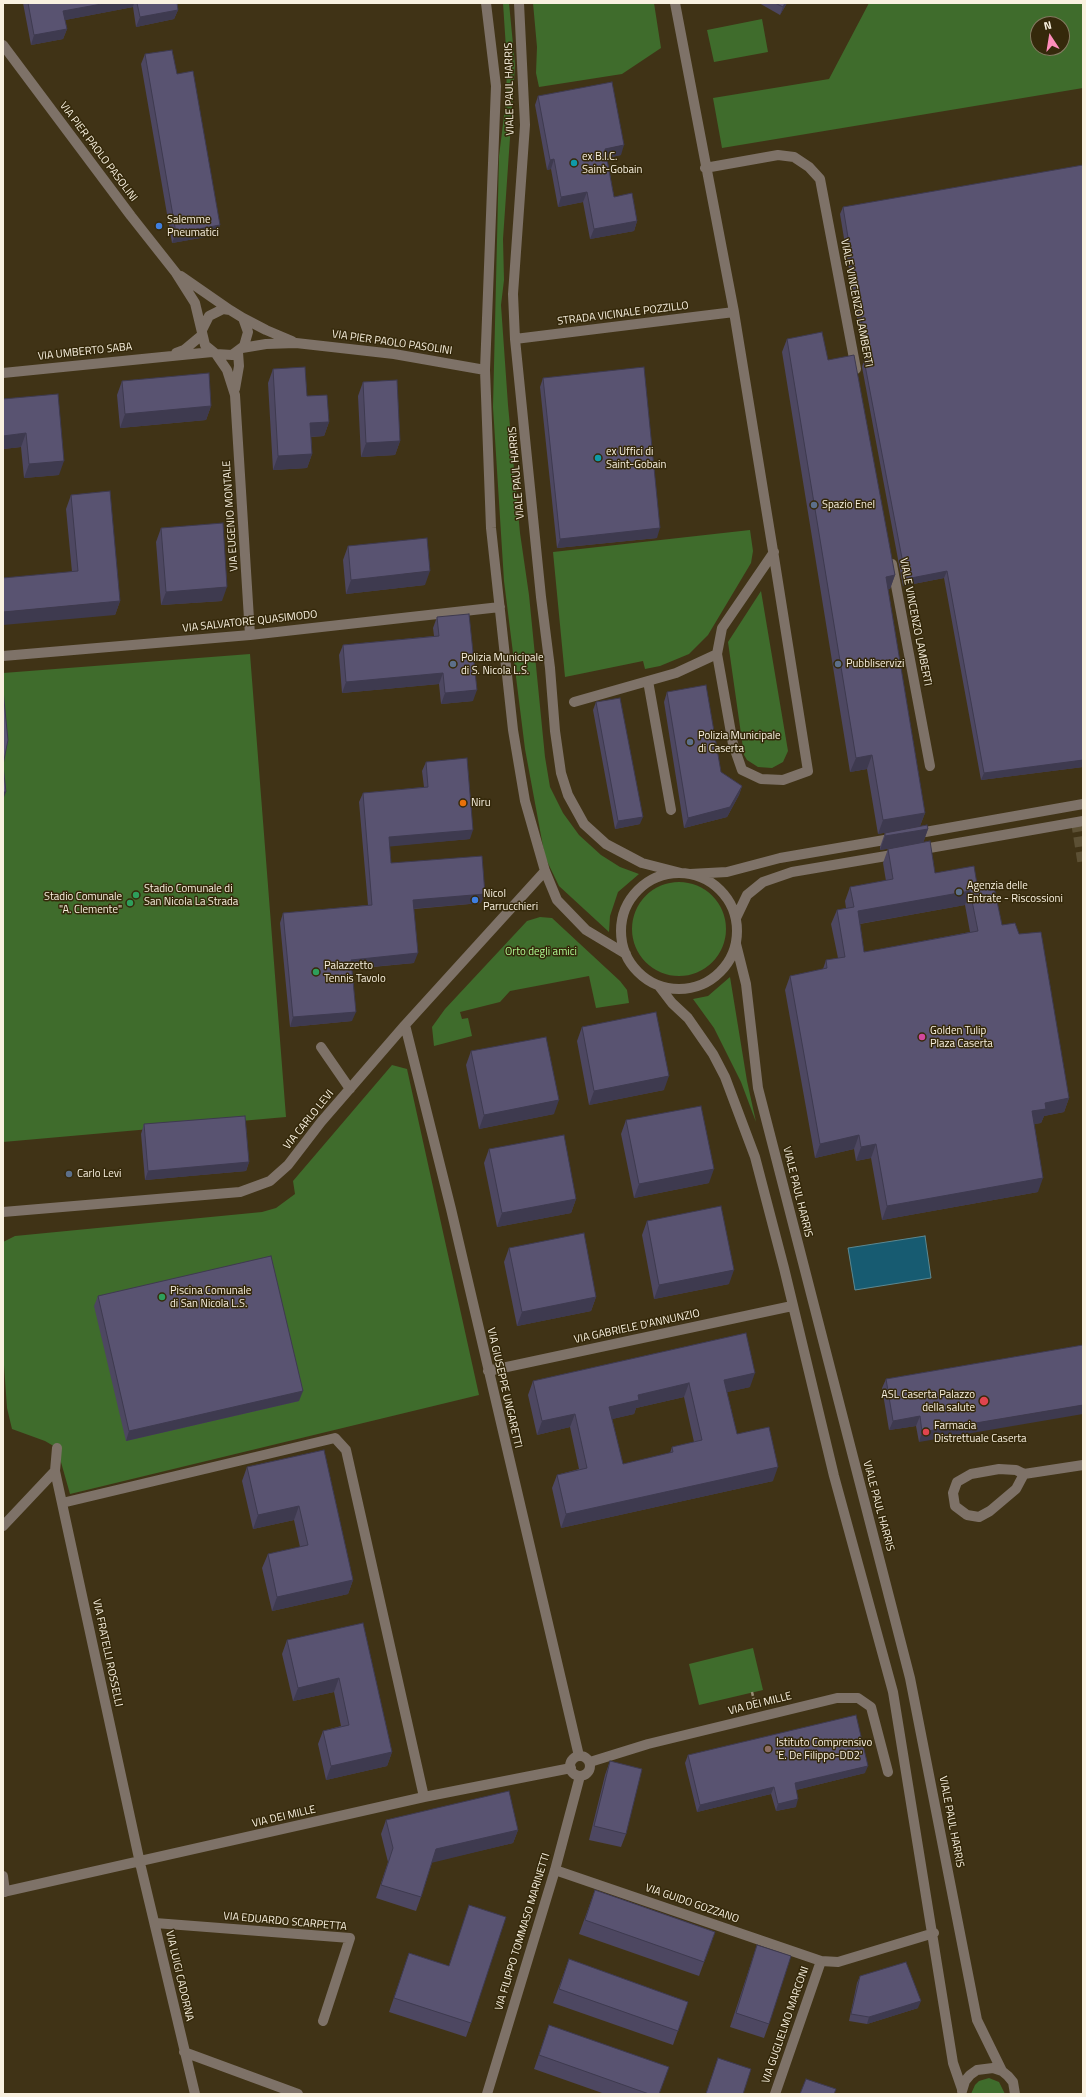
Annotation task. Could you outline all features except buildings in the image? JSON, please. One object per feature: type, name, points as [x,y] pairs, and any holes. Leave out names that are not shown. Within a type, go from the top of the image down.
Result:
[{"type":"street","name":"VIALE PAUL HARRIS","points":[[486,3],[496,86],[485,370],[491,528],[514,730],[525,801],[545,872],[557,900],[586,930],[626,954]]},
{"type":"street","name":"VIALE PAUL HARRIS","points":[[519,3],[525,126],[513,294],[515,339],[541,597],[550,668],[555,731],[561,773],[568,795],[584,824],[606,844],[642,863],[703,878],[724,894],[731,905],[736,918],[736,944],[746,984],[758,1088],[910,1678],[977,2020],[1002,2071],[1013,2082],[1015,2094]]},
{"type":"street","points":[[675,3],[705,168],[734,312],[774,552],[808,772],[783,780],[761,779],[742,770],[733,744],[717,654],[722,628],[774,552]]},
{"type":"street","name":"VIA PIER PAOLO PASOLINI","points":[[3,45],[131,216],[176,273],[195,303],[202,332]]},
{"type":"street","name":"VIALE VINCENZO LAMBERTI","points":[[705,168],[778,155],[794,157],[810,167],[820,179],[858,383]]},
{"type":"street","name":"VIA PIER PAOLO PASOLINI","points":[[176,273],[230,310]]},
{"type":"street","points":[[230,310],[243,318],[248,332],[247,340],[240,350],[224,356],[214,353],[205,345],[202,332],[209,316],[215,311],[230,310]]},
{"type":"street","name":"STRADA VICINALE POZZILLO","points":[[515,339],[734,312]]},
{"type":"street","name":"VIA PIER PAOLO PASOLINI","points":[[243,318],[296,343]]},
{"type":"street","name":"VIA UMBERTO SABA","points":[[170,355],[184,350],[202,332]]},
{"type":"street","name":"VIA PIER PAOLO PASOLINI","points":[[240,350],[266,344],[296,343],[394,354],[485,370]]},
{"type":"street","name":"VIA EUGENIO MONTALE","points":[[240,350],[235,395],[250,634]]},
{"type":"street","name":"VIA UMBERTO SABA","points":[[3,373],[170,355],[214,353]]},
{"type":"street","name":"VIA EUGENIO MONTALE","points":[[214,353],[227,370],[235,395]]},
{"type":"street","name":"VIALE VINCENZO LAMBERTI","points":[[891,555],[930,766]]},
{"type":"street","name":"VIA SALVATORE QUASIMODO","points":[[3,656],[250,634],[500,607]]},
{"type":"street","points":[[574,702],[676,674],[717,654]]},
{"type":"street","points":[[648,681],[671,810]]},
{"type":"street","points":[[686,873],[727,872],[780,858],[1083,804]]},
{"type":"street","points":[[736,918],[747,895],[763,882],[792,872],[1083,821]]},
{"type":"street","name":"VIA CARLO LEVI","points":[[3,1212],[240,1192],[270,1181],[288,1165],[405,1025],[545,872]]},
{"type":"street","name":"VIALE PAUL HARRIS","points":[[686,873],[665,875],[649,881],[636,892],[627,905],[622,921],[621,938],[626,954],[634,967],[645,978],[659,986],[678,989],[698,986],[715,977],[728,962],[736,944]]},
{"type":"street","name":"VIALE PAUL HARRIS","points":[[659,986],[688,1018],[713,1054],[725,1077],[755,1157],[784,1268],[836,1484],[893,1692],[934,1934],[953,2062],[961,2091]]},
{"type":"street","name":"VIA GIUSEPPE UNGARETTI","points":[[405,1025],[451,1209],[579,1756]]},
{"type":"street","points":[[321,1047],[350,1089]]},
{"type":"street","name":"VIA GABRIELE D'ANNUNZIO","points":[[488,1371],[792,1306]]},
{"type":"street","points":[[62,1503],[335,1438],[346,1450],[424,1797]]},
{"type":"street","name":"VIA FRATELLI ROSSELLI","points":[[57,1448],[55,1471],[140,1863]]},
{"type":"street","points":[[1024,1474],[1016,1489],[990,1511],[979,1517],[967,1515],[954,1506],[953,1492],[958,1482],[971,1474],[1016,1470],[1024,1474],[1083,1465]]},
{"type":"street","points":[[3,1526],[55,1471]]},
{"type":"street","name":"VIA DEI MILLE","points":[[590,1762],[648,1744],[838,1698],[858,1698],[871,1707],[888,1772]]},
{"type":"street","points":[[579,1756],[586,1757],[590,1762],[589,1772],[580,1776],[574,1774],[571,1768],[573,1759],[579,1756]]},
{"type":"street","name":"VIA DEI MILLE","points":[[4,1892],[140,1863],[424,1797],[571,1768]]},
{"type":"street","name":"VIA FILIPPO TOMMASO MARINETTI","points":[[487,2094],[555,1870],[580,1776]]},
{"type":"street","name":"VIA LUIGI CADORNA","points":[[140,1863],[195,2094]]},
{"type":"street","name":"VIA GUIDO GOZZANO","points":[[555,1870],[821,1961]]},
{"type":"street","points":[[3,1876],[4,1892]]},
{"type":"street","name":"VIA EDUARDO SCARPETTA","points":[[155,1923],[350,1938],[323,2021]]},
{"type":"street","name":"VIA GUGLIELMO MARCONI","points":[[775,2094],[821,1961],[838,1962],[934,1934]]},
{"type":"street","points":[[184,2052],[298,2094]]},
{"type":"street","name":"VIALE PAUL HARRIS","points":[[961,2091],[970,2075],[977,2070],[993,2068],[1002,2071]]},
{"type":"green space","points":[[503,3],[509,3],[515,65],[503,239],[504,280],[501,305],[508,405],[520,533],[529,595],[545,757],[550,787],[563,813],[579,835],[601,855],[620,867],[639,874],[618,892],[610,916],[609,932],[559,886],[545,857],[525,749],[504,581],[493,407],[499,156],[506,100],[507,64]]},
{"type":"green space","points":[[533,3],[654,3],[661,48],[622,74],[539,87],[536,73],[537,47]]},
{"type":"green space","points":[[869,3],[1083,3],[1083,88],[722,148],[713,98],[829,79]]},
{"type":"green space","points":[[762,19],[768,52],[714,62],[707,30]]},
{"type":"green space","points":[[750,530],[753,551],[751,563],[708,635],[689,654],[660,666],[645,669],[643,661],[565,677],[553,552]]},
{"type":"green space","points":[[761,591],[788,751],[783,762],[772,768],[758,767],[747,760],[744,755],[728,642]]},
{"type":"green space","name":"Stadio Comunale di San Nicola La Strada","points":[[250,654],[286,1117],[3,1142],[3,673]]},
{"type":"green space","points":[[679,882],[697,885],[712,896],[723,911],[726,929],[723,947],[712,962],[697,973],[679,976],[661,973],[646,962],[635,947],[632,929],[635,911],[646,896],[661,885]]},
{"type":"green space","name":"Orto degli amici","points":[[540,917],[552,918],[620,981],[627,990],[629,1003],[596,1008],[589,976],[510,991],[500,1002],[460,1012],[462,1019],[468,1018],[472,1036],[434,1046],[432,1027],[445,1009],[527,921]]},
{"type":"green space","points":[[730,977],[747,1081],[756,1122],[741,1082],[714,1028],[693,999],[708,996]]},
{"type":"green space","name":"Piscina Comunale di San Nicola L.S.","points":[[392,1065],[407,1069],[479,1395],[70,1494],[57,1448],[45,1441],[12,1429],[7,1408],[3,1351],[3,1242],[15,1236],[262,1212],[276,1208],[295,1194],[293,1181]]},
{"type":"green space","points":[[753,1648],[763,1690],[699,1705],[689,1664]]},
{"type":"green space","points":[[989,2078],[999,2082],[1005,2094],[971,2094],[975,2085],[979,2081]]},
{"type":"water","points":[[925,1236],[931,1278],[855,1290],[848,1248]]},
{"type":"tunnel","points":[[1076,822],[1083,866]]},
{"type":"place","name":"ex B.I.C. Saint-Gobain","points":[[574,163]]},
{"type":"place","name":"Salemme Pneumatici","points":[[159,226]]},
{"type":"place","name":"ex Uffici di Saint-Gobain","points":[[598,458]]},
{"type":"place","name":"Spazio Enel","points":[[814,505]]},
{"type":"place","name":"Polizia Municipale di S. Nicola L.S.","points":[[453,664]]},
{"type":"place","name":"Pubbliservizi","points":[[838,664]]},
{"type":"place","name":"Polizia Municipale di Caserta","points":[[690,742]]},
{"type":"place","name":"Niru","points":[[463,803]]},
{"type":"place","name":"Agenzia delle Entrate - Riscossioni","points":[[959,892]]},
{"type":"place","name":"Stadio Comunale di San Nicola La Strada","points":[[136,895]]},
{"type":"place","name":"Nicol Parrucchieri","points":[[475,900]]},
{"type":"place","name":"Stadio Comunale \"A. Clemente\"","points":[[130,903]]},
{"type":"place","name":"Palazzetto Tennis Tavolo","points":[[316,972]]},
{"type":"place","name":"Golden Tulip Plaza Caserta","points":[[922,1037]]},
{"type":"place","name":"Carlo Levi","points":[[69,1174]]},
{"type":"place","name":"Piscina Comunale di San Nicola L.S.","points":[[162,1297]]},
{"type":"place","name":"ASL Caserta Palazzo della salute","points":[[984,1401]]},
{"type":"place","name":"Farmacia Distrettuale Caserta","points":[[926,1432]]},
{"type":"place","name":"Istituto Comprensivo 'E. De Filippo-DD2'","points":[[768,1749]]}]
